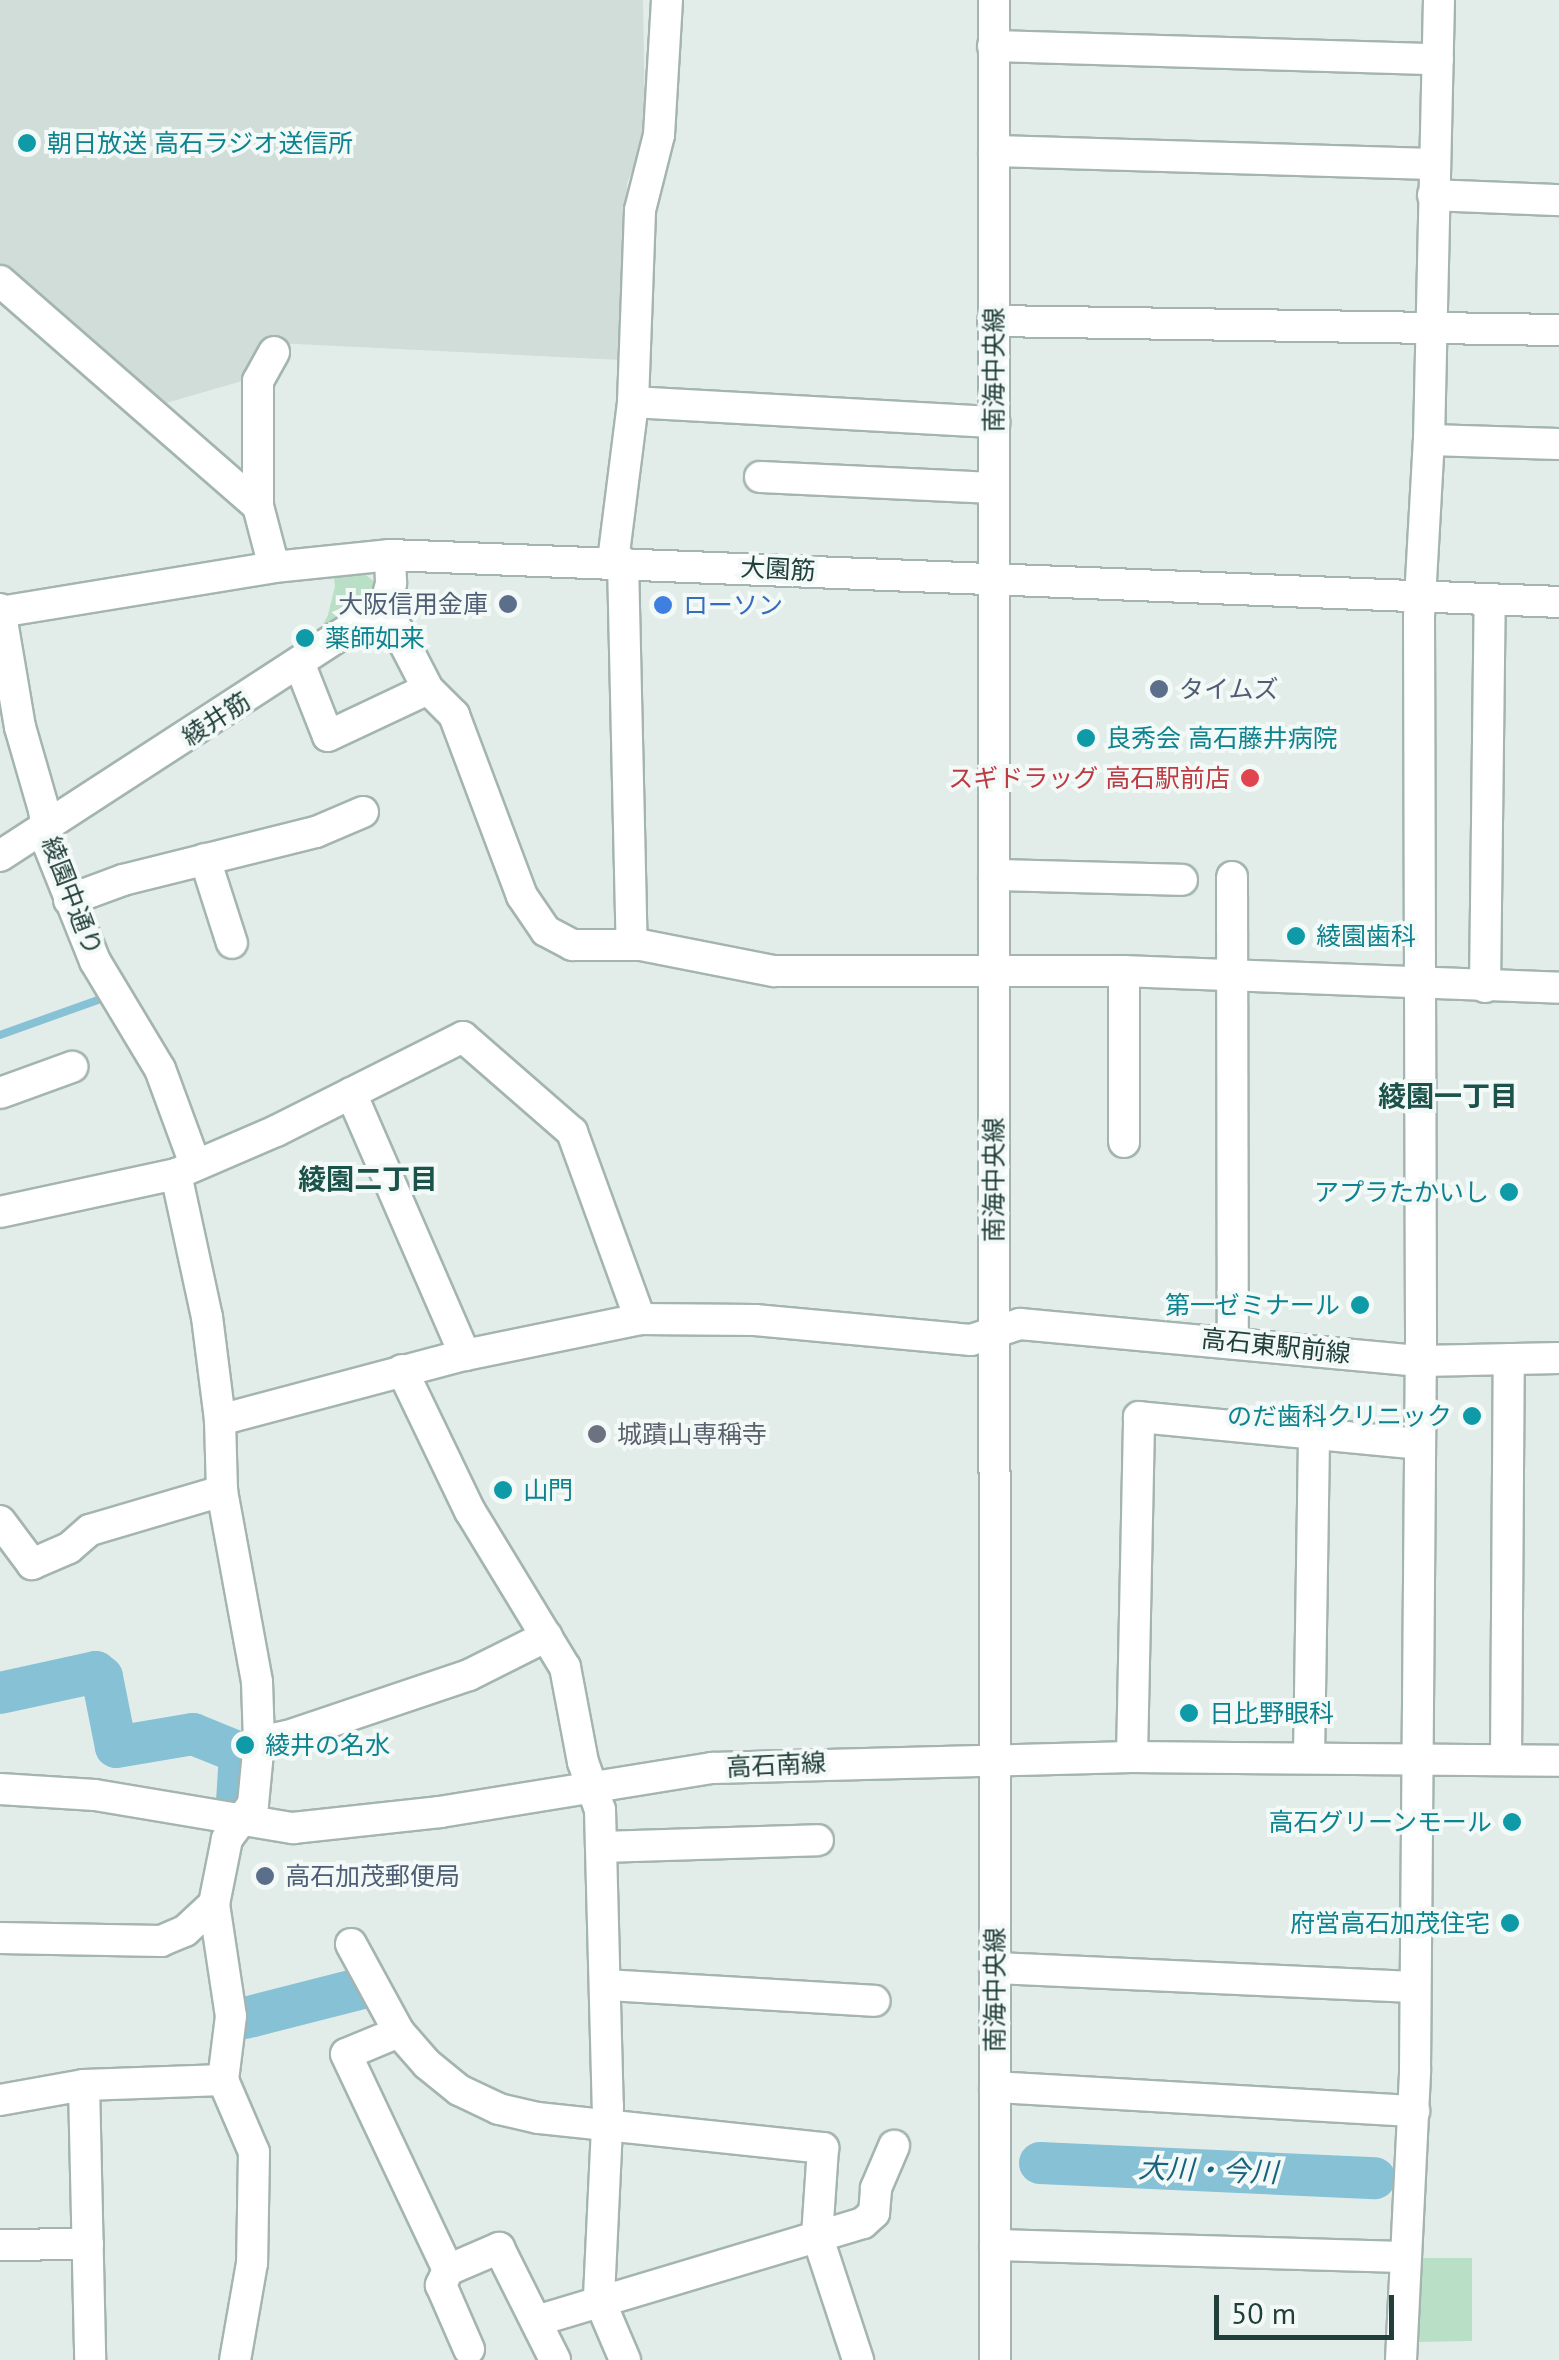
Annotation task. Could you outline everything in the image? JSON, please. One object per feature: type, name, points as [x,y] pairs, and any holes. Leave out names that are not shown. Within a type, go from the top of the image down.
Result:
[{"type":"street","points":[[632,945],[618,562],[633,402],[640,210],[659,135],[667,0]]},
{"type":"street","name":"南海中央線","points":[[994,0],[995,2360]]},
{"type":"street","points":[[1401,2360],[1414,2111],[1420,1361],[1419,617],[1429,440],[1439,0]]},
{"type":"street","points":[[993,46],[1438,59]]},
{"type":"street","points":[[994,151],[1434,164]]},
{"type":"street","points":[[1433,195],[1559,200]]},
{"type":"street","points":[[0,281],[258,506]]},
{"type":"street","points":[[993,321],[1559,330]]},
{"type":"street","points":[[274,352],[258,380],[258,506],[274,567]]},
{"type":"street","points":[[633,402],[994,422]]},
{"type":"street","points":[[1429,440],[1559,444]]},
{"type":"street","points":[[760,478],[994,488]]},
{"type":"street","points":[[390,554],[391,583],[386,606],[428,689],[454,715],[522,896],[546,930],[572,944],[632,945],[774,972],[1124,971],[1559,988]]},
{"type":"street","name":"大園筋","points":[[0,611],[274,567],[390,554],[1559,602]]},
{"type":"street","points":[[1485,987],[1490,600]]},
{"type":"street","name":"綾井筋","points":[[0,856],[386,606]]},
{"type":"street","name":"綾園中通り","points":[[0,611],[20,726],[69,900],[95,961],[160,1068],[186,1169],[220,1420],[222,1491],[257,1682],[259,1742],[253,1804],[227,1839],[214,1904],[231,2016],[222,2080]]},
{"type":"street","points":[[300,665],[328,736],[428,689]]},
{"type":"street","points":[[69,900],[205,858],[251,858],[363,812]]},
{"type":"street","points":[[205,858],[232,944]]},
{"type":"street","points":[[994,875],[1182,880]]},
{"type":"street","points":[[1232,876],[1233,1340]]},
{"type":"street","points":[[1124,971],[1124,1142]]},
{"type":"street","points":[[0,1212],[186,1169],[463,1037],[572,1132],[640,1319]]},
{"type":"street","points":[[0,1092],[72,1067]]},
{"type":"street","points":[[351,1093],[466,1354]]},
{"type":"street","name":"高石東駅前線","points":[[220,1420],[466,1354],[640,1319],[755,1320],[971,1340],[1020,1324],[1233,1340],[1420,1361],[1559,1358]]},
{"type":"street","points":[[1506,1758],[1509,1359]]},
{"type":"street","points":[[402,1370],[470,1511],[565,1666],[584,1762],[593,1786],[602,1847],[607,1985],[607,2124],[600,2298],[625,2360]]},
{"type":"street","points":[[1132,1757],[1139,1417],[1417,1444]]},
{"type":"street","points":[[1308,1757],[1314,1436]]},
{"type":"street","points":[[0,1566],[32,1564],[68,1548],[90,1530],[222,1491]]},
{"type":"street","points":[[0,1521],[32,1564]]},
{"type":"street","points":[[259,1742],[288,1736],[469,1675],[547,1636]]},
{"type":"street","name":"高石南線","points":[[0,1789],[95,1794],[293,1828],[355,1823],[712,1768],[826,1762],[1132,1757],[1559,1761]]},
{"type":"street","points":[[602,1847],[818,1840]]},
{"type":"street","points":[[0,1938],[161,1941],[185,1931],[214,1904]]},
{"type":"street","points":[[351,1944],[399,2032],[459,2090],[500,2109],[538,2118],[824,2148],[817,2236],[858,2360]]},
{"type":"street","points":[[996,1968],[1415,1987]]},
{"type":"street","points":[[607,1985],[875,2001]]},
{"type":"street","points":[[399,2032],[346,2054],[448,2270]]},
{"type":"street","points":[[0,2100],[84,2085],[222,2080],[254,2152],[252,2263],[242,2304],[236,2360]]},
{"type":"street","points":[[84,2085],[90,2358]]},
{"type":"street","points":[[995,2087],[1414,2111]]},
{"type":"street","points":[[536,2322],[600,2298],[863,2223],[874,2213],[876,2188],[894,2146]]},
{"type":"street","points":[[0,2245],[88,2244]]},
{"type":"street","points":[[995,2245],[1404,2257]]},
{"type":"street","points":[[470,2349],[442,2285],[448,2270],[499,2248],[555,2360]]},
{"type":"shaded area","points":[[0,0],[643,0],[645,139],[627,183],[621,360],[276,343],[256,377],[166,403],[0,268]]},
{"type":"green space","points":[[361,571],[377,584],[375,596],[310,649],[328,615],[335,586],[333,572]]},
{"type":"green space","points":[[1420,2258],[1472,2258],[1472,2341],[1419,2342]]},
{"type":"waterway","points":[[0,1035],[109,996]]},
{"type":"waterway","name":"大川・今川","points":[[0,1693],[96,1672],[102,1677],[116,1747],[193,1734],[240,1753],[237,1802]]},
{"type":"waterway","name":"大川・今川","points":[[245,2018],[367,1987]]},
{"type":"waterway","name":"大川・今川","points":[[1040,2163],[1375,2178]]},
{"type":"place","name":"朝日放送 高石ラジオ送信所","points":[[27,143]]},
{"type":"place","name":"大阪信用金庫","points":[[508,604]]},
{"type":"place","name":"ローソン","points":[[663,605]]},
{"type":"place","name":"薬師如来","points":[[305,638]]},
{"type":"place","name":"タイムズ","points":[[1159,689]]},
{"type":"place","name":"良秀会 高石藤井病院","points":[[1086,738]]},
{"type":"place","name":"スギドラッグ 高石駅前店","points":[[1250,778]]},
{"type":"place","name":"綾園歯科","points":[[1296,936]]},
{"type":"place","name":"アプラたかいし","points":[[1509,1192]]},
{"type":"place","name":"第一ゼミナール","points":[[1360,1305]]},
{"type":"place","name":"のだ歯科クリニック","points":[[1472,1416]]},
{"type":"place","name":"城蹟山専稱寺","points":[[597,1434]]},
{"type":"place","name":"山門","points":[[503,1490]]},
{"type":"place","name":"日比野眼科","points":[[1189,1713]]},
{"type":"place","name":"綾井の名水","points":[[245,1745]]},
{"type":"place","name":"高石グリーンモール","points":[[1512,1822]]},
{"type":"place","name":"高石加茂郵便局","points":[[265,1876]]},
{"type":"place","name":"府営高石加茂住宅","points":[[1510,1923]]},
{"type":"district","name":"綾園一丁目","points":[[1448,1096]]},
{"type":"district","name":"綾園二丁目","points":[[368,1179]]}]
